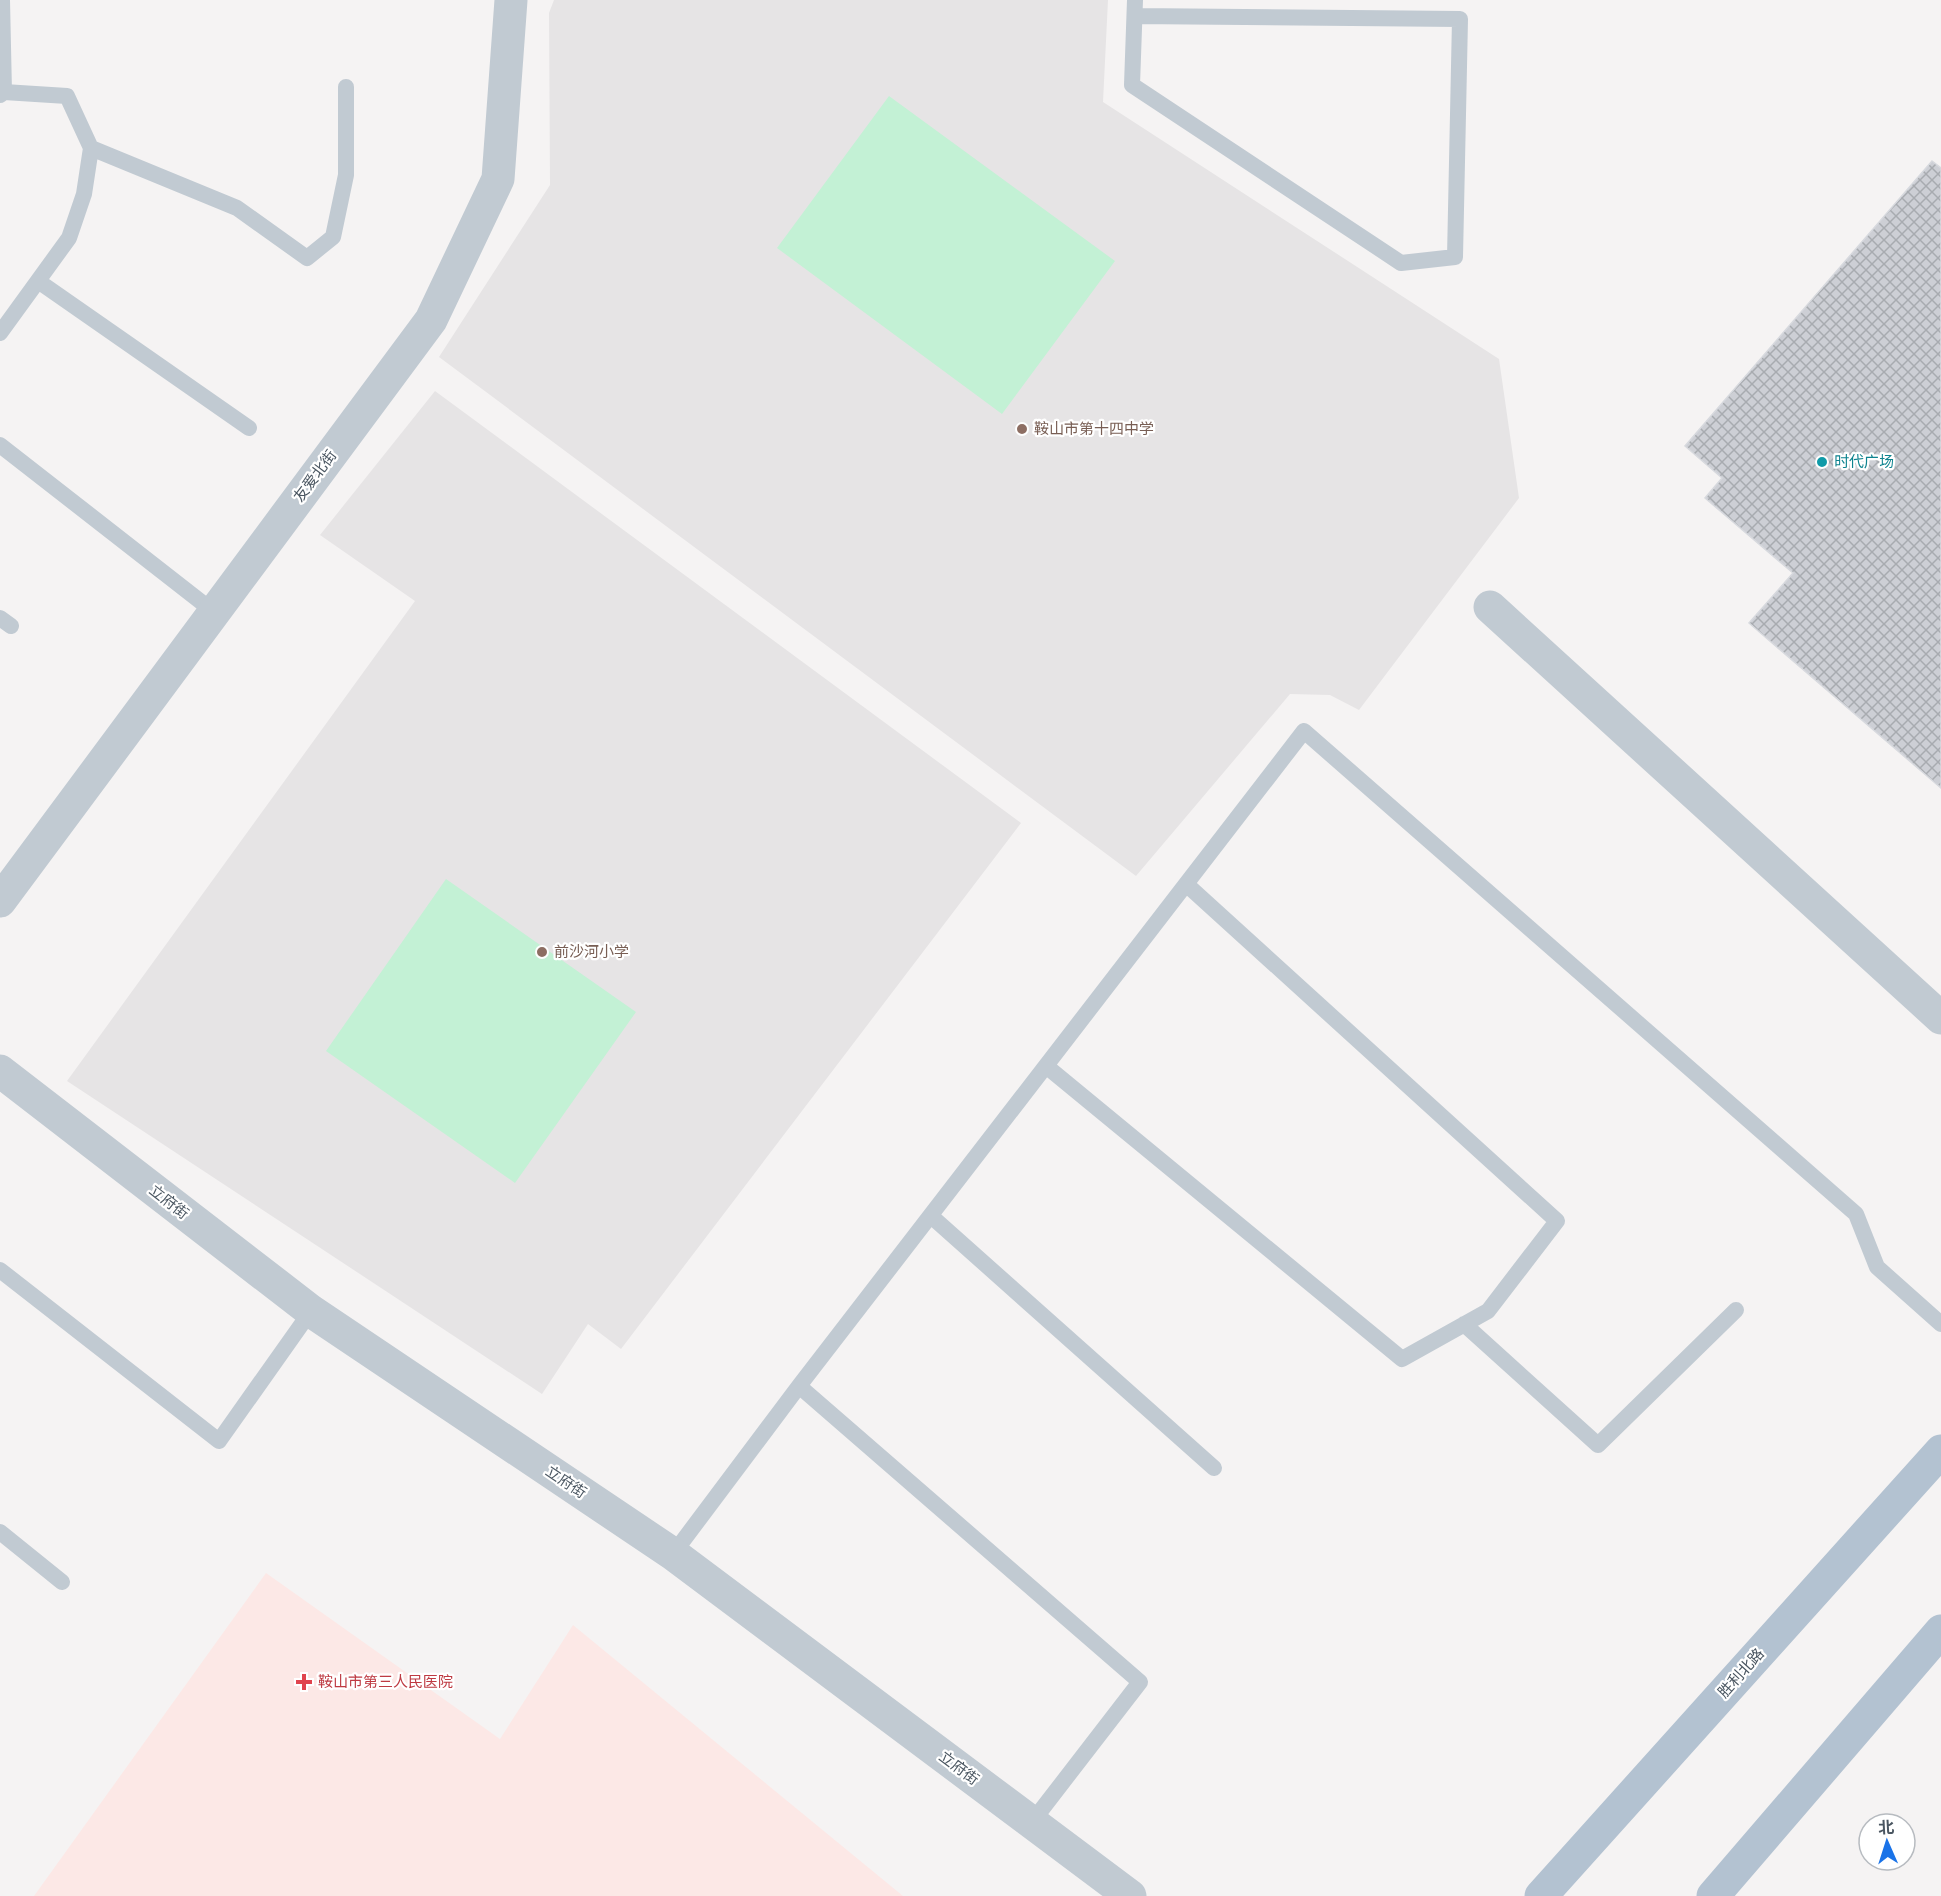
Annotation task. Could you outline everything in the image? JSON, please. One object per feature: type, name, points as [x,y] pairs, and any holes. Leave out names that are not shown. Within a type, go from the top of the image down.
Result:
[{"type":"main road","name":"胜利北路","points":[[1542,1896],[1941,1451]]},
{"type":"main road","points":[[1713,1896],[1941,1631]]},
{"type":"street","name":"友爱北街","points":[[0,901],[431,320],[498,180],[510,0]]},
{"type":"street","points":[[1490,607],[1941,1018]]},
{"type":"street","name":"立府街","points":[[0,1071],[311,1311],[673,1554],[1130,1896]]},
{"type":"lane","points":[[0,333],[69,238],[84,194],[91,148],[66,96],[2,93],[2,0]]},
{"type":"lane","points":[[1135,8],[1460,19],[1455,256],[1401,263],[1132,86],[1135,8]]},
{"type":"lane","points":[[91,148],[237,208],[307,258],[333,237],[346,175],[346,87]]},
{"type":"lane","points":[[38,281],[249,428]]},
{"type":"lane","points":[[0,445],[214,612]]},
{"type":"lane","points":[[673,1554],[799,1386],[1304,731],[1856,1214],[1877,1267],[1941,1324]]},
{"type":"lane","points":[[1046,1066],[1402,1359],[1488,1311],[1557,1221],[1186,884]]},
{"type":"lane","points":[[931,1216],[1214,1468]]},
{"type":"lane","points":[[0,1270],[219,1441],[311,1311]]},
{"type":"lane","points":[[1464,1324],[1598,1445],[1736,1310]]},
{"type":"lane","points":[[799,1386],[1140,1682],[1032,1822]]},
{"type":"lane","points":[[0,1532],[62,1582]]},
{"type":"shaded area","name":"鞍山市第十四中学","points":[[554,0],[1108,0],[1103,102],[1499,359],[1519,498],[1359,710],[1330,695],[1290,694],[1136,876],[439,357],[550,185],[549,13]]},
{"type":"shaded area","name":"前沙河小学","points":[[435,391],[1021,823],[621,1349],[588,1324],[542,1394],[67,1081],[415,601],[320,535]]},
{"type":"shaded area","name":"鞍山市第三人民医院","points":[[266,1573],[500,1739],[573,1625],[903,1896],[34,1896]]},
{"type":"green space","points":[[889,96],[1115,261],[1002,414],[777,248]]},
{"type":"green space","points":[[446,879],[636,1012],[515,1183],[326,1051]]},
{"type":"building","name":"时代广场","points":[[1932,161],[1941,168],[1941,788],[1749,623],[1793,573],[1705,498],[1722,478],[1685,446]]},
{"type":"place","name":"鞍山市第十四中学","points":[[1022,429]]},
{"type":"place","name":"时代广场","points":[[1822,462]]},
{"type":"place","name":"前沙河小学","points":[[542,952]]},
{"type":"place","name":"鞍山市第三人民医院","points":[[304,1682]]}]
